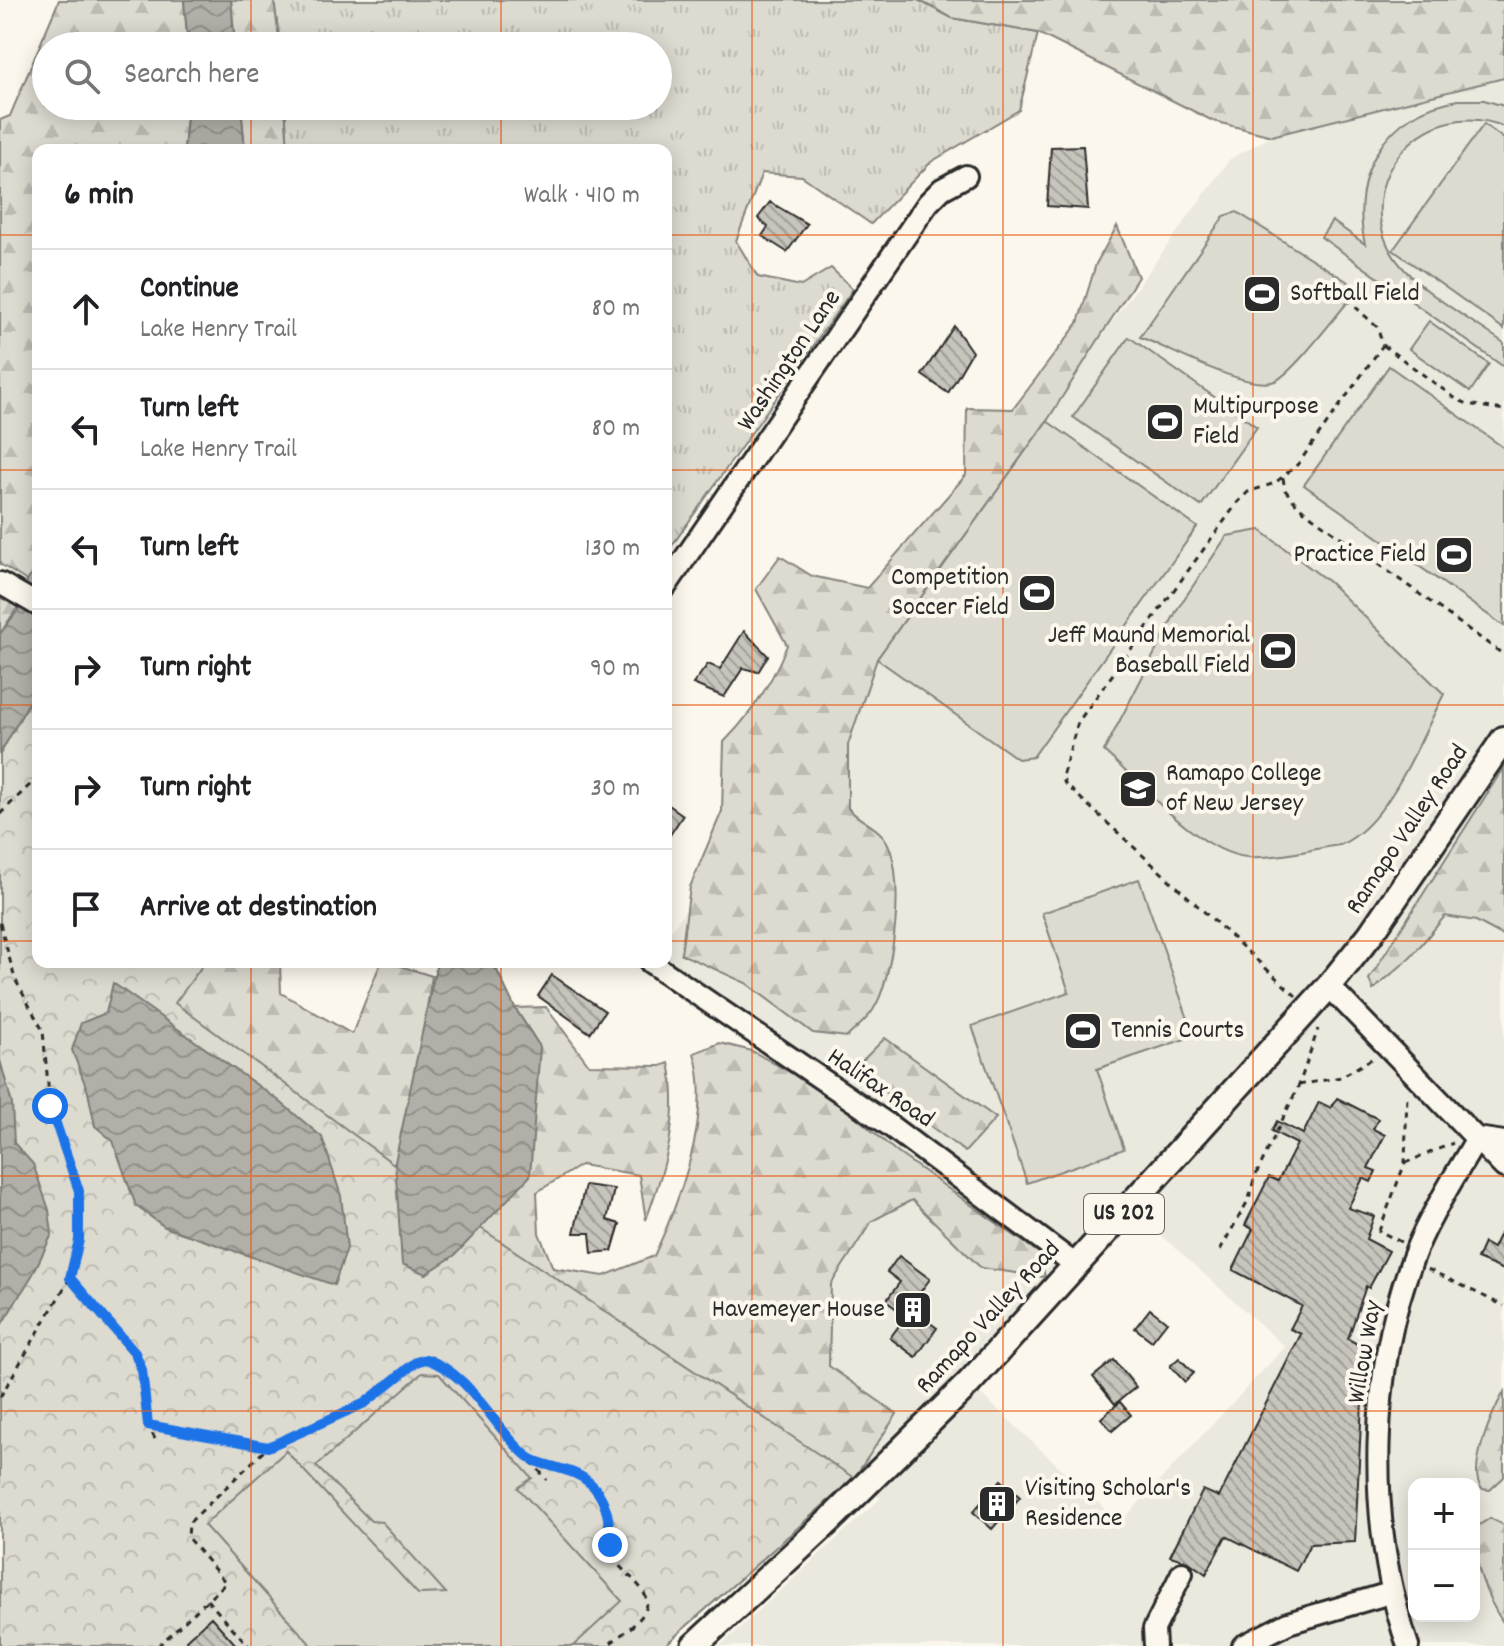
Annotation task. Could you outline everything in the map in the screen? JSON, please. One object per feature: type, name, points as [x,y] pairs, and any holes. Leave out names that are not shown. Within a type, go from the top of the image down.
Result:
[{"type":"main road","name":"Ramapo Valley Road","points":[[694,1646],[948,1404],[1329,986],[1370,935],[1504,739]]},
{"type":"street","name":"Washington Lane","points":[[672,577],[928,203],[942,189],[966,176]]},
{"type":"street","points":[[6,587],[32,602]]},
{"type":"street","name":"Halifax Road","points":[[659,968],[901,1134],[1077,1266]]},
{"type":"street","points":[[1329,986],[1477,1138],[1490,1156],[1504,1167]]},
{"type":"street","points":[[1477,1138],[1504,1142]]},
{"type":"street","name":"Willow Way","points":[[1408,1646],[1390,1593],[1378,1467],[1380,1419],[1390,1347],[1419,1242],[1477,1138]]},
{"type":"street","points":[[1155,1646],[1154,1629],[1182,1573]]},
{"type":"street","points":[[1243,1646],[1288,1623],[1390,1593]]},
{"type":"path","points":[[1348,300],[1377,327],[1383,345],[1456,399],[1504,410]]},
{"type":"path","points":[[1296,997],[1065,784],[1062,777],[1078,722],[1238,502],[1248,492],[1283,478],[1298,464],[1383,345]]},
{"type":"path","points":[[1283,478],[1289,498],[1299,507],[1504,655]]},
{"type":"path","points":[[0,814],[32,783]]},
{"type":"path","points":[[0,923],[15,979],[43,1031],[50,1106],[79,1191],[79,1240],[70,1278],[0,1397]]},
{"type":"path","points":[[1220,1250],[1249,1199],[1254,1179],[1299,1085],[1319,1030]]},
{"type":"path","points":[[1299,1085],[1341,1077],[1373,1058]]},
{"type":"path","points":[[1401,1242],[1379,1231],[1405,1163],[1407,1093]]},
{"type":"path","points":[[1405,1163],[1456,1141]]},
{"type":"path","points":[[1424,1267],[1504,1306]]},
{"type":"path","points":[[70,1278],[135,1353],[142,1370],[148,1425],[155,1439]]},
{"type":"path","points":[[158,1646],[226,1583],[188,1538],[189,1523],[268,1447],[354,1409],[416,1362],[426,1359],[451,1372],[547,1480]]},
{"type":"path","points":[[148,1425],[268,1447]]},
{"type":"path","points":[[529,1459],[558,1465],[592,1485],[606,1508],[611,1556],[642,1591],[647,1602],[644,1614],[607,1646]]},
{"type":"path","points":[[207,1600],[249,1646]]},
{"type":"shaded area","name":"Ramapo College of New Jersey","points":[[1504,78],[1504,1646],[720,1646],[881,1498],[687,1363],[894,1117],[672,966],[672,929],[1230,159],[1272,136]],"holes":[[[1130,1207],[1285,1347],[1120,1523],[969,1383]]]},
{"type":"green space","points":[[59,0],[184,0],[187,32],[45,32]]},
{"type":"green space","points":[[231,0],[274,0],[278,32],[234,32]]},
{"type":"green space","points":[[274,0],[918,0],[952,18],[1038,33],[1019,110],[931,162],[871,224],[802,176],[762,173],[736,241],[758,277],[801,286],[831,268],[853,289],[672,545],[672,144],[288,144],[286,120],[672,120],[672,32],[278,32]]},
{"type":"green space","points":[[918,0],[1504,0],[1504,78],[1272,136],[1213,121],[1038,33],[952,18]]},
{"type":"green space","points":[[32,64],[32,120],[187,120],[185,144],[32,144],[32,574],[27,581],[0,564],[0,120],[10,116]]},
{"type":"green space","points":[[1459,100],[1484,100],[1504,106],[1504,127],[1477,120],[1450,122],[1426,131],[1406,147],[1391,168],[1382,192],[1380,219],[1388,246],[1409,274],[1440,300],[1504,343],[1504,367],[1321,237],[1332,221],[1365,244],[1361,218],[1363,194],[1368,171],[1379,150],[1393,132],[1411,117],[1433,106]]},
{"type":"green space","points":[[242,120],[286,120],[288,144],[244,144]]},
{"type":"green space","points":[[1484,124],[1504,139],[1504,329],[1393,250]]},
{"type":"green space","name":"Softball Field","points":[[1237,212],[1359,289],[1306,353],[1275,381],[1263,383],[1228,375],[1140,337],[1224,216]]},
{"type":"green space","points":[[1117,226],[1138,277],[1047,421],[877,659],[848,745],[848,808],[882,835],[890,850],[897,895],[892,949],[881,995],[864,1021],[847,1037],[813,1033],[746,983],[681,954],[690,887],[722,811],[724,742],[761,697],[787,645],[756,589],[780,556],[812,576],[867,588],[966,475],[967,408],[1013,409],[1078,323],[1096,264]]},
{"type":"green space","points":[[1429,321],[1489,364],[1470,392],[1409,349]]},
{"type":"green space","name":"Multipurpose Field","points":[[1129,337],[1257,427],[1201,506],[1073,417]]},
{"type":"green space","name":"Practice Field","points":[[1389,366],[1504,448],[1504,626],[1304,485]]},
{"type":"green space","name":"Competition Soccer Field","points":[[1047,421],[1197,527],[1033,757],[1018,759],[877,659]]},
{"type":"green space","name":"Jeff Maund Memorial Baseball Field","points":[[1260,530],[1329,582],[1444,694],[1401,779],[1374,819],[1358,834],[1340,845],[1282,855],[1247,857],[1229,853],[1190,830],[1104,751],[1178,608],[1227,536]]},
{"type":"green space","points":[[0,592],[20,603],[0,634]]},
{"type":"green space","points":[[32,697],[32,968],[201,968],[175,1003],[482,1229],[854,1478],[664,1646],[0,1646],[0,754]]},
{"type":"green space","points":[[1504,767],[1504,936],[1476,921],[1445,916],[1411,957],[1373,990],[1369,979]]},
{"type":"green space","name":"Tennis Courts","points":[[1139,879],[1194,1036],[1097,1069],[1124,1149],[1027,1183],[972,1026],[1069,992],[1042,913]]},
{"type":"green space","points":[[36,968],[280,968],[281,993],[352,1034],[379,968],[407,968],[432,976],[419,1058],[534,1101],[540,1047],[515,1008],[546,1007],[589,1065],[661,1066],[669,1063],[672,1123],[665,1162],[646,1220],[639,1175],[581,1165],[537,1192],[539,1233],[553,1268],[604,1276],[654,1256],[683,1183],[697,1129],[699,1077],[694,1053],[720,1043],[752,1051],[829,1094],[898,1153],[1039,1253],[1045,1277],[981,1268],[912,1200],[872,1221],[831,1284],[829,1366],[897,1414],[854,1478],[664,1646],[0,1646],[0,1060]]},
{"type":"green space","points":[[885,1038],[996,1118],[965,1152],[854,1069]]},
{"type":"green space","points":[[422,1373],[439,1374],[532,1478],[518,1488],[622,1601],[573,1646],[312,1646],[204,1525],[286,1451],[418,1594],[446,1593],[382,1522],[371,1521],[316,1466]]},
{"type":"green space","points":[[1504,1392],[1504,1477],[1490,1490],[1482,1489],[1477,1468],[1494,1412]]},
{"type":"green space","points":[[1490,1518],[1504,1525],[1504,1624],[1486,1591],[1480,1572],[1480,1525]]},
{"type":"water","points":[[184,0],[231,0],[234,32],[187,32]]},
{"type":"water","points":[[187,120],[242,120],[244,144],[185,144]]},
{"type":"water","points":[[32,574],[32,697],[0,754],[0,634],[18,610]]},
{"type":"water","points":[[436,968],[496,968],[515,1008],[540,1047],[530,1176],[455,1255],[426,1274],[402,1264],[395,1162]]},
{"type":"water","points":[[113,983],[278,1100],[322,1137],[341,1196],[347,1248],[334,1285],[165,1227],[136,1206],[113,1141],[95,1126],[88,1092],[72,1050],[81,1023],[106,1013]]},
{"type":"water","points":[[0,1060],[12,1104],[14,1143],[33,1164],[49,1210],[52,1234],[33,1274],[0,1327]]},
{"type":"building","points":[[1083,146],[1088,209],[1047,206],[1051,147]]},
{"type":"building","points":[[770,202],[807,224],[787,252],[762,236],[768,227],[758,218]]},
{"type":"building","points":[[954,326],[972,352],[948,393],[922,375]]},
{"type":"building","points":[[744,631],[768,656],[758,672],[743,668],[724,697],[693,684],[708,664],[720,669]]},
{"type":"building","points":[[672,807],[683,815],[672,832]]},
{"type":"building","points":[[552,975],[605,1011],[590,1033],[538,996]]},
{"type":"building","points":[[1337,1098],[1378,1119],[1373,1129],[1385,1135],[1368,1168],[1376,1171],[1371,1182],[1363,1178],[1348,1208],[1374,1216],[1366,1239],[1389,1251],[1369,1288],[1366,1286],[1348,1339],[1365,1348],[1358,1362],[1364,1362],[1355,1542],[1310,1544],[1296,1571],[1226,1536],[1206,1574],[1187,1561],[1170,1556],[1203,1490],[1219,1497],[1301,1334],[1290,1329],[1302,1306],[1233,1270],[1253,1229],[1245,1225],[1269,1177],[1278,1181],[1297,1144],[1272,1131],[1277,1121],[1303,1134],[1319,1102],[1331,1108]]},
{"type":"building","points":[[585,1185],[614,1189],[607,1220],[620,1224],[612,1251],[592,1253],[590,1233],[574,1233]]},
{"type":"building","points":[[1504,1225],[1504,1270],[1477,1259],[1484,1243],[1493,1248]]},
{"type":"building","name":"Havemeyer House","points":[[899,1256],[930,1279],[921,1291],[931,1304],[922,1317],[937,1328],[916,1357],[890,1338],[906,1316],[886,1301],[900,1282],[887,1272]]},
{"type":"building","points":[[1150,1309],[1167,1322],[1152,1341],[1135,1328]]},
{"type":"building","points":[[1179,1358],[1194,1373],[1185,1382],[1170,1366]]},
{"type":"building","points":[[1114,1360],[1136,1387],[1115,1404],[1093,1377]]},
{"type":"building","points":[[1120,1402],[1131,1415],[1112,1431],[1101,1418]]},
{"type":"building","name":"Visiting Scholar's Residence","points":[[1001,1480],[1020,1497],[992,1529],[973,1512]]},
{"type":"building","points":[[211,1617],[237,1646],[192,1646],[186,1640]]},
{"type":"place","name":"Softball Field","points":[[1262,294]]},
{"type":"place","name":"Multipurpose Field","points":[[1165,422]]},
{"type":"place","name":"Practice Field","points":[[1454,555]]},
{"type":"place","name":"Competition Soccer Field","points":[[1037,593]]},
{"type":"place","name":"Jeff Maund Memorial Baseball Field","points":[[1278,651]]},
{"type":"place","name":"Ramapo College of New Jersey","points":[[1138,789]]},
{"type":"place","name":"Tennis Courts","points":[[1083,1031]]},
{"type":"place","name":"Havemeyer House","points":[[913,1310]]},
{"type":"place","name":"Visiting Scholar's Residence","points":[[997,1504]]},
{"type":"route","points":[[50,1106],[79,1191],[79,1240],[70,1278],[135,1353],[142,1370],[148,1425],[268,1447],[365,1403],[416,1362],[426,1359],[440,1363],[479,1399],[529,1459],[558,1465],[592,1485],[606,1508],[610,1545]]}]
